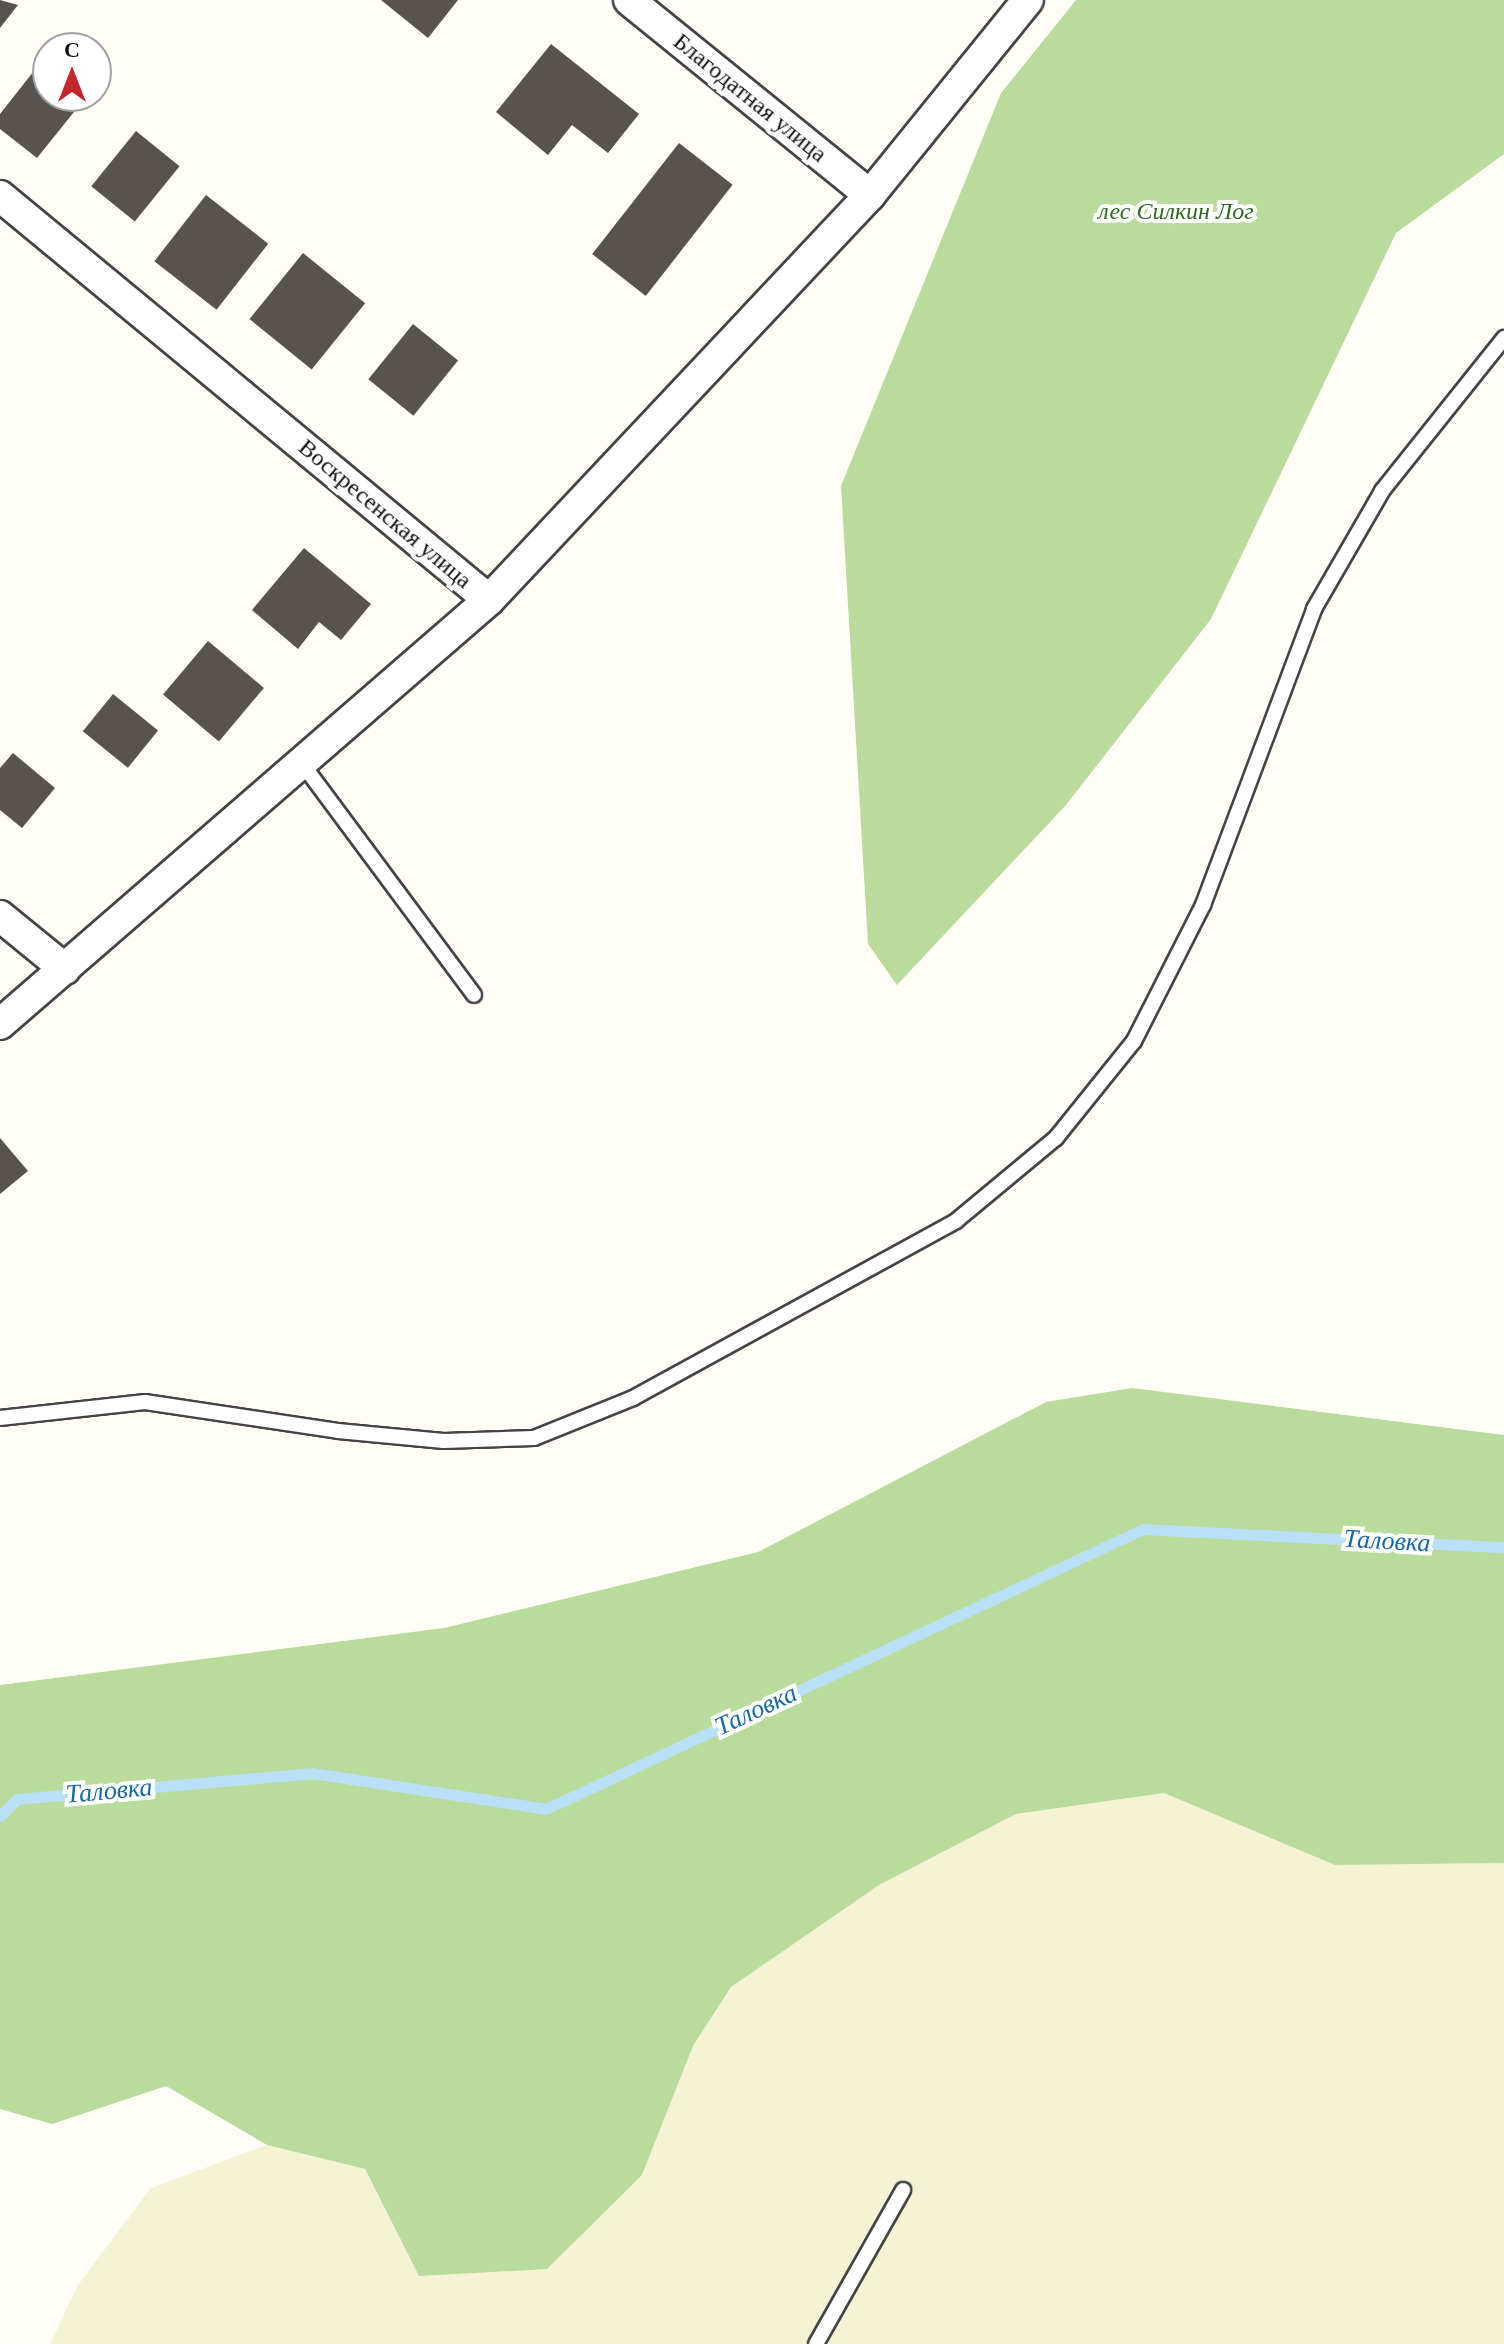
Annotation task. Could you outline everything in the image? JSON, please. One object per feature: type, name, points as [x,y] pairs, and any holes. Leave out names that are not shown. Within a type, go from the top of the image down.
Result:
[{"type":"street","name":"Благодатная улица","points":[[629,0],[870,195]]},
{"type":"street","name":"Воскресенская улица","points":[[0,196],[489,600],[870,195],[1028,0]]},
{"type":"street","points":[[0,1024],[304,766],[489,600]]},
{"type":"street","points":[[0,916],[65,969]]},
{"type":"lane","points":[[0,1418],[145,1402],[368,1434],[534,1438],[633,1398],[956,1221],[1056,1138],[1134,1041],[1203,905],[1314,609],[1382,491],[1504,338]]},
{"type":"lane","points":[[304,766],[474,995]]},
{"type":"lane","points":[[816,2344],[903,2190]]},
{"type":"shaded area","points":[[1164,1793],[1335,1865],[1504,1863],[1504,2344],[50,2344],[78,2285],[151,2188],[267,2145],[365,2169],[419,2276],[642,2175],[693,2046],[731,1987],[879,1885],[1016,1814]]},
{"type":"green space","name":"лес Силкин Лог","points":[[1076,0],[1504,0],[1504,154],[1396,233],[1211,619],[1066,805],[897,985],[868,944],[841,486],[1001,93]]},
{"type":"green space","points":[[1132,1388],[1504,1435],[1504,1863],[1335,1865],[1164,1793],[1016,1814],[879,1885],[731,1987],[693,2046],[642,2175],[547,2269],[419,2276],[365,2169],[267,2145],[166,2086],[52,2124],[0,2109],[0,1685],[444,1628],[758,1552],[1046,1402]]},
{"type":"building","points":[[0,0],[18,5],[0,28]]},
{"type":"building","points":[[381,0],[458,0],[428,38]]},
{"type":"building","points":[[551,44],[639,114],[608,153],[572,125],[548,155],[496,112]]},
{"type":"building","points":[[32,73],[32,112],[74,112],[37,158],[0,129],[0,114]]},
{"type":"building","points":[[136,131],[180,166],[135,221],[91,186]]},
{"type":"building","points":[[679,143],[733,185],[646,296],[592,254]]},
{"type":"building","points":[[206,195],[268,244],[217,310],[154,261]]},
{"type":"building","points":[[303,253],[365,303],[312,369],[250,319]]},
{"type":"building","points":[[413,324],[458,361],[413,416],[368,379]]},
{"type":"building","points":[[304,548],[371,604],[341,640],[319,622],[298,649],[252,610]]},
{"type":"building","points":[[208,641],[264,688],[219,742],[163,695]]},
{"type":"building","points":[[113,694],[158,731],[128,768],[83,731]]},
{"type":"building","points":[[13,753],[55,788],[22,828],[0,810],[0,768]]},
{"type":"building","points":[[0,1138],[28,1171],[0,1194]]},
{"type":"waterway","name":"Таловка","points":[[0,1816],[17,1799],[312,1773],[546,1809],[1143,1529],[1504,1547]]}]
